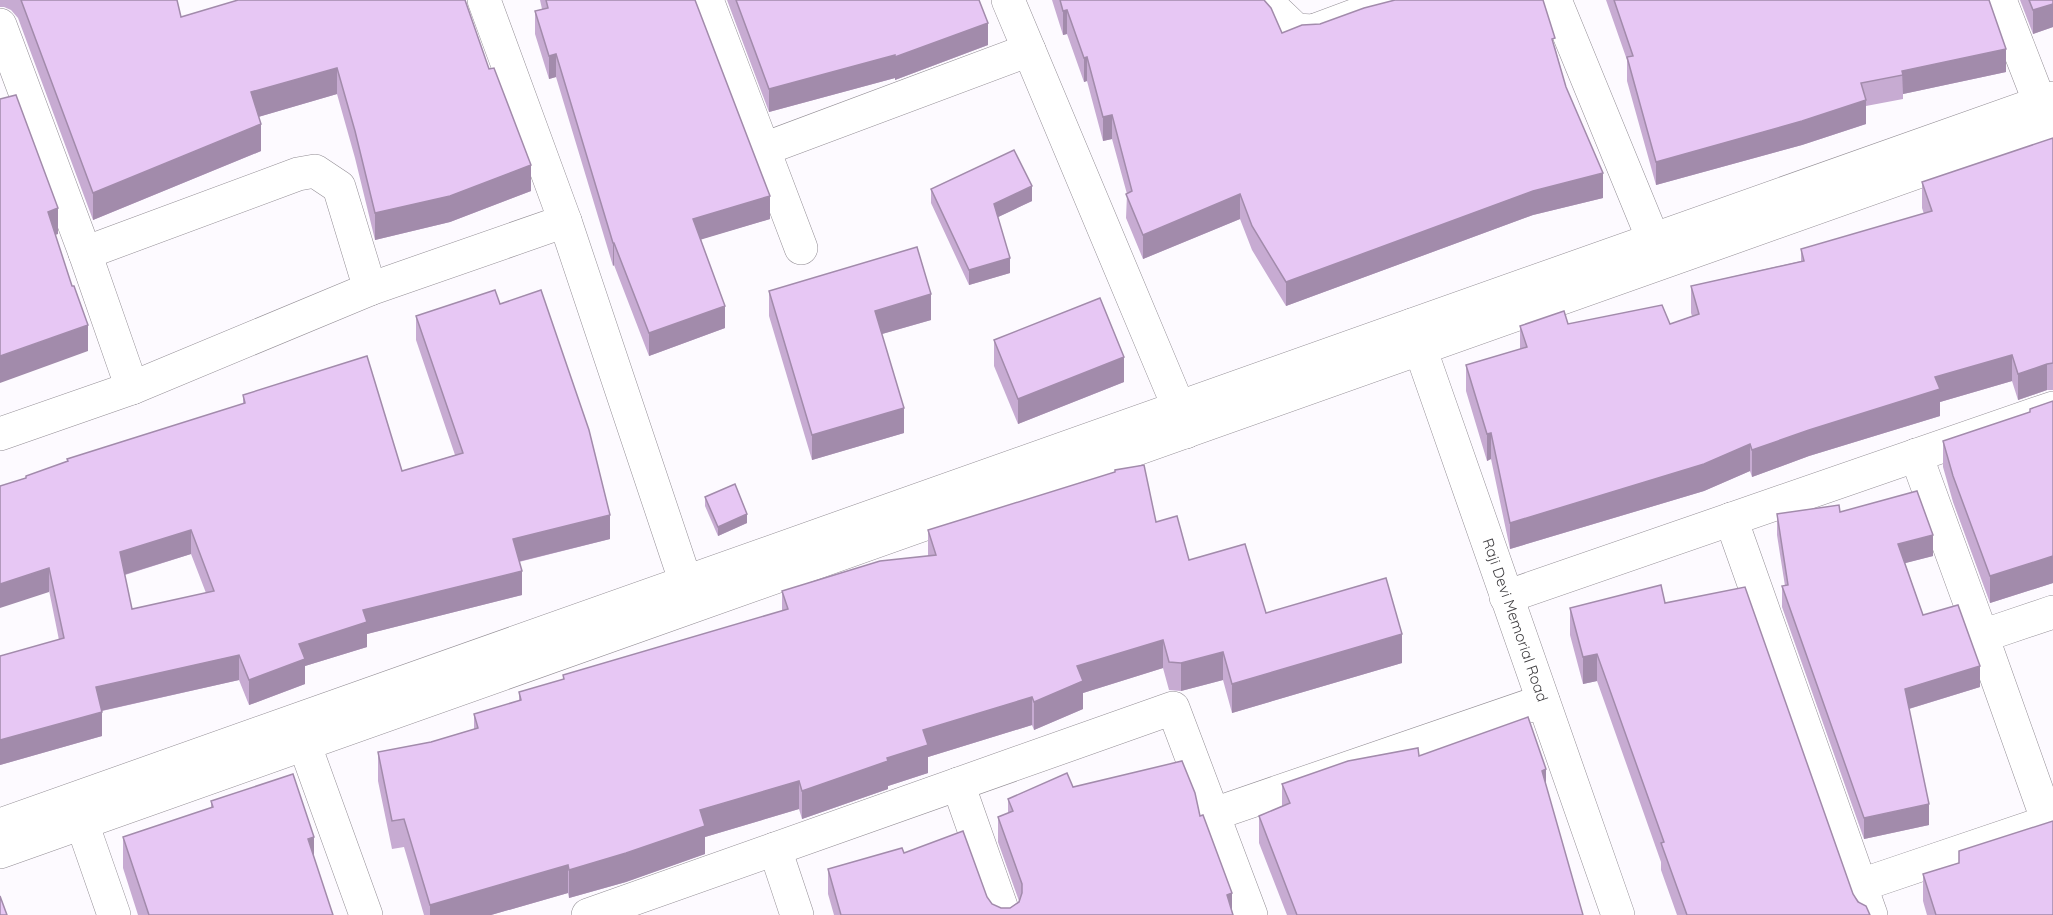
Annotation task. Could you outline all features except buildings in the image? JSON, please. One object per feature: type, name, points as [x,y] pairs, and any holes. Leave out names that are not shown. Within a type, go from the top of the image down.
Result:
[{"type":"street","points":[[484,0],[565,221],[686,583]]},
{"type":"street","points":[[707,0],[801,248]]},
{"type":"street","points":[[1008,0],[1183,420]]},
{"type":"street","points":[[1270,0],[1273,8],[1296,30],[1313,31],[1396,0]]},
{"type":"street","points":[[1555,0],[1653,239]]},
{"type":"street","points":[[2000,0],[2049,112]]},
{"type":"street","points":[[0,25],[132,387]]},
{"type":"street","points":[[764,149],[1029,51]]},
{"type":"street","points":[[1416,337],[1653,239],[2049,112]]},
{"type":"street","points":[[0,825],[300,733],[2049,112]]},
{"type":"street","points":[[85,253],[297,174],[315,171],[339,187],[370,289]]},
{"type":"street","points":[[0,434],[132,387],[370,289],[565,221]]},
{"type":"street","name":"Raji Devi Memorial Road","points":[[1416,337],[1618,915]]},
{"type":"street","points":[[1506,597],[2053,408]]},
{"type":"street","points":[[0,852],[82,823],[300,733],[686,583],[1183,420]]},
{"type":"street","points":[[1731,519],[1866,900],[2050,821],[1916,455]]},
{"type":"street","points":[[1982,636],[2053,612]]},
{"type":"street","points":[[1214,814],[1543,701]]},
{"type":"street","points":[[588,915],[1173,708],[1251,915]]},
{"type":"street","points":[[300,733],[366,915]]},
{"type":"street","points":[[958,784],[1004,915]]},
{"type":"street","points":[[82,823],[114,915]]},
{"type":"street","points":[[775,849],[797,915]]}]
